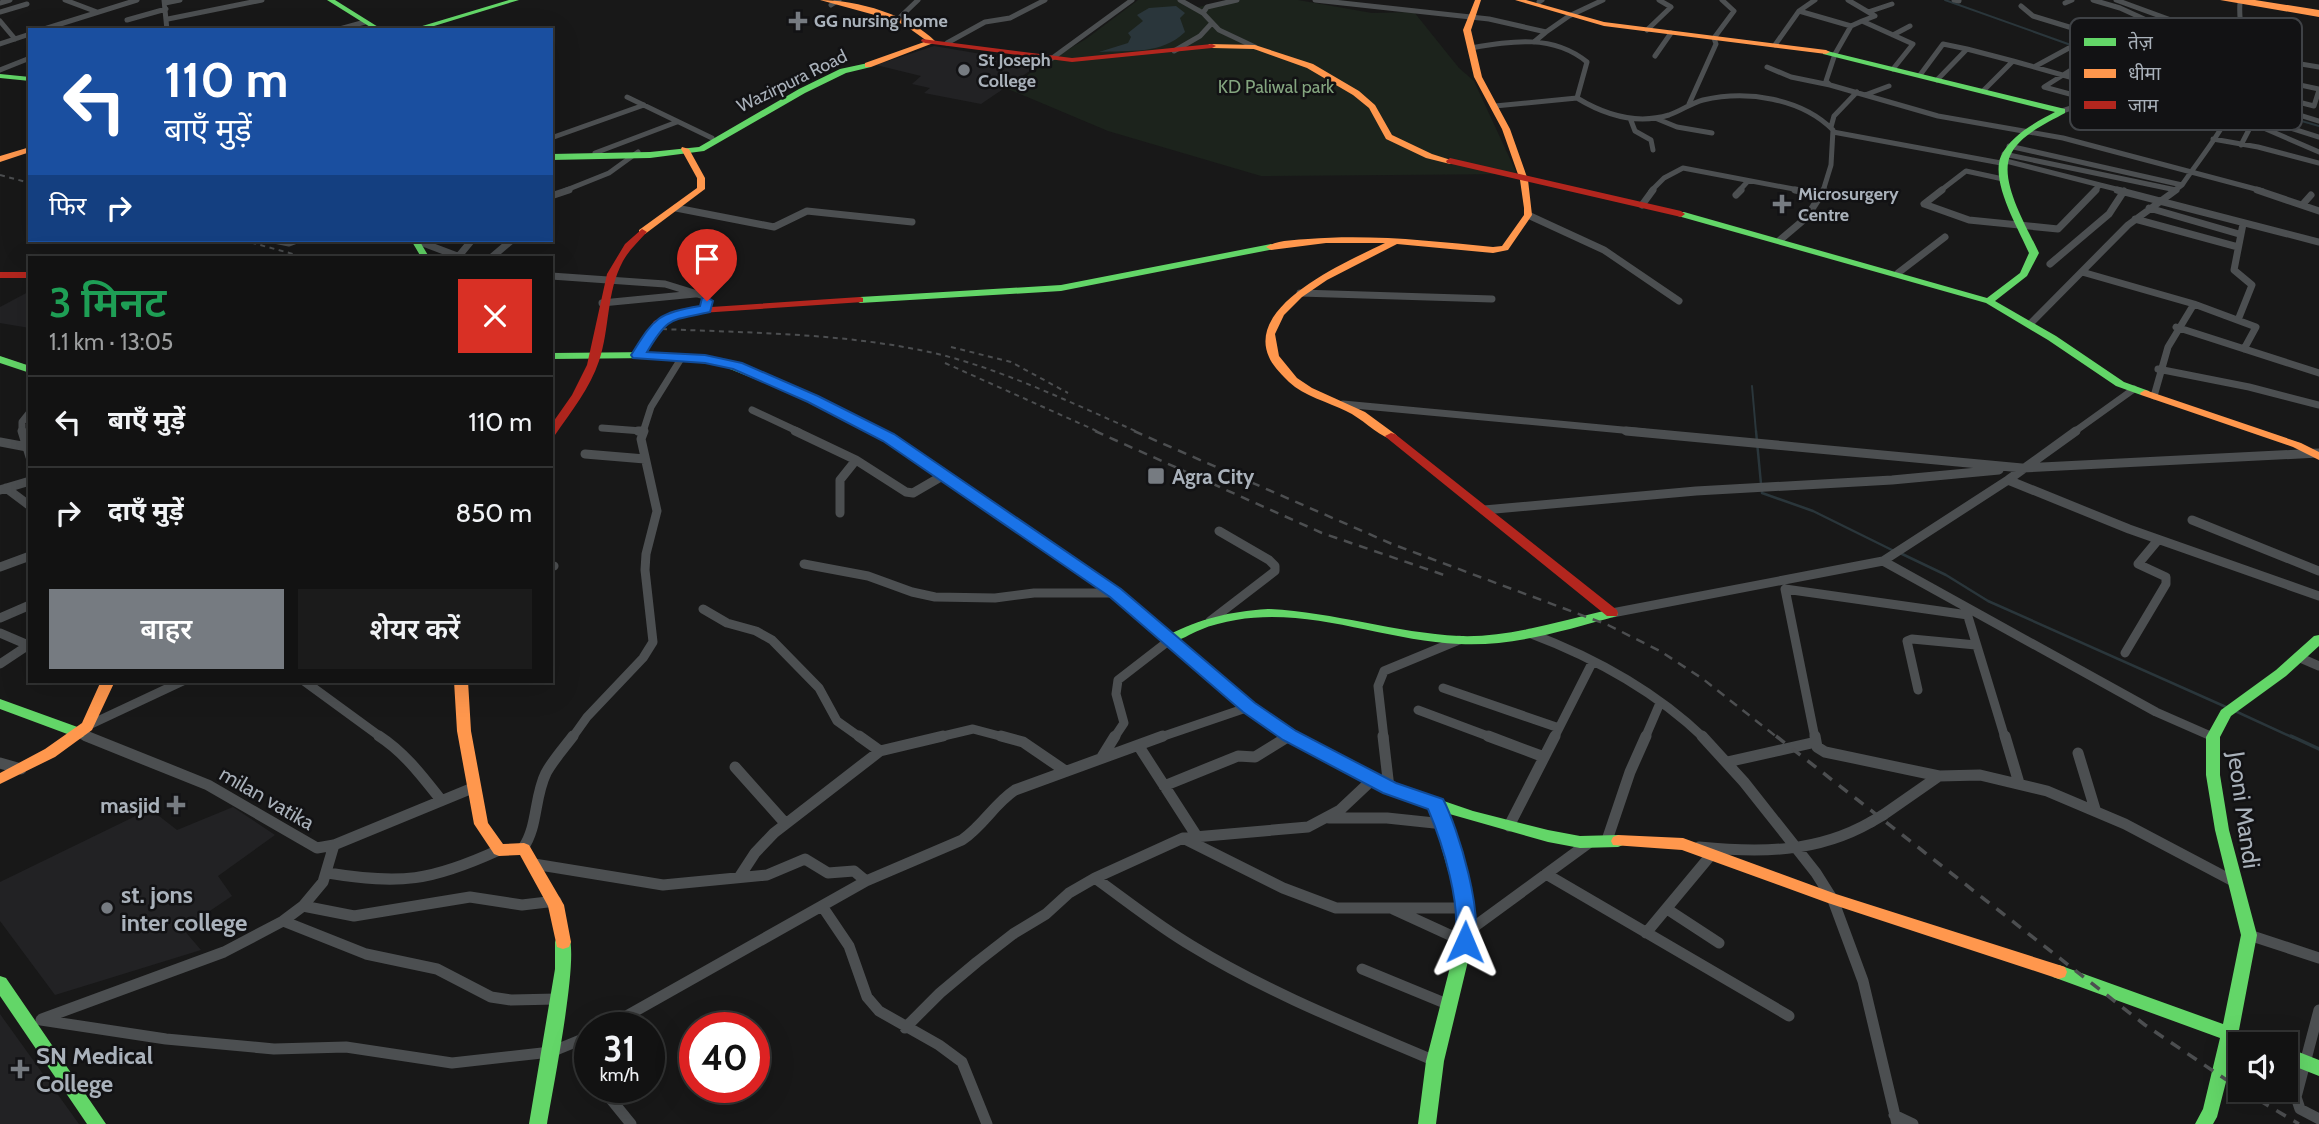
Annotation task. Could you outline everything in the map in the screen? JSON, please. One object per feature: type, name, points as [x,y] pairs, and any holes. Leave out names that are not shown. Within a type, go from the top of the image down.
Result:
[{"type":"main road","points":[[330,0],[376,28]]},
{"type":"main road","points":[[419,28],[516,0]]},
{"type":"main road","points":[[429,28],[525,0]]},
{"type":"main road","points":[[812,0],[832,2],[896,21],[929,42],[1051,59],[1103,59],[1209,46],[1255,47],[1310,66],[1356,93],[1372,107],[1389,136],[1429,156],[1780,240],[1989,301],[2030,324],[2100,372],[2134,389],[2234,422],[2317,455]]},
{"type":"main road","points":[[638,355],[658,323],[676,313],[706,309],[1060,288],[1289,242],[1398,240],[1499,250],[1510,243],[1528,215],[1524,180],[1494,106],[1478,77],[1471,48],[1467,30],[1478,0]]},
{"type":"main road","points":[[1518,0],[1569,16],[1647,30],[1835,54],[2062,111]]},
{"type":"main road","points":[[2223,0],[2319,11]]},
{"type":"main road","points":[[2259,0],[2319,11]]},
{"type":"main road","points":[[2279,0],[2319,11]]},
{"type":"main road","name":"Wazirpura Road","points":[[685,150],[712,138],[820,77],[929,42]]},
{"type":"main road","name":"Wazirpura Road","points":[[553,155],[701,149],[802,91],[843,71],[882,61],[929,42]]},
{"type":"main road","points":[[3,76],[28,80]]},
{"type":"main road","points":[[1989,301],[2024,274],[2033,257],[2028,238],[2009,201],[2003,179],[2004,156],[2024,131],[2062,111]]},
{"type":"main road","points":[[4,156],[28,148]]},
{"type":"main road","points":[[553,430],[577,396],[595,357],[603,320],[602,303],[615,263],[632,240],[701,189],[701,178],[685,150]]},
{"type":"main road","name":"Wazirpura Road","points":[[553,155],[636,153]]},
{"type":"main road","points":[[1398,240],[1300,292],[1280,310],[1272,324],[1269,337],[1271,350],[1277,361],[1294,381],[1343,404],[1393,437],[1612,613]]},
{"type":"main road","points":[[0,275],[28,275]]},
{"type":"main road","points":[[553,356],[682,357],[737,366],[813,399],[888,438],[1116,593],[1249,707],[1289,736],[1389,788],[1509,826],[1580,842],[1606,839],[1683,845],[1833,899],[2029,961],[2228,1031]]},
{"type":"main road","points":[[0,359],[28,369]]},
{"type":"main road","points":[[1171,639],[1210,621],[1243,616],[1287,615],[1459,640],[1524,632],[1612,613]]},
{"type":"main road","name":"Jeoni Mandi","points":[[2204,1124],[2211,1111],[2238,998],[2249,935],[2233,881],[2213,775],[2213,737],[2226,713],[2242,703],[2319,639]]},
{"type":"main road","points":[[0,779],[21,769],[83,729],[107,683]]},
{"type":"main road","points":[[461,683],[463,721],[485,833],[499,850],[523,848],[557,901],[564,951],[551,1052],[538,1124]]},
{"type":"main road","points":[[0,704],[83,729]]},
{"type":"main road","points":[[1427,1124],[1435,1060],[1466,937],[1465,908],[1444,824],[1436,804]]},
{"type":"main road","points":[[0,983],[97,1124]]},
{"type":"main road","points":[[2298,1060],[2319,1068]]},
{"type":"street","points":[[0,3],[10,0]]},
{"type":"street","points":[[65,0],[97,12]]},
{"type":"street","points":[[47,28],[137,0]]},
{"type":"street","points":[[127,20],[180,0]]},
{"type":"street","points":[[168,19],[262,0]]},
{"type":"street","points":[[896,21],[918,0]]},
{"type":"street","points":[[947,43],[985,22],[1010,18],[1045,0]]},
{"type":"street","points":[[1051,59],[1132,0]]},
{"type":"street","points":[[1180,0],[1203,13],[1211,24],[1235,39],[1255,47]]},
{"type":"street","points":[[1203,13],[1204,8],[1237,0]]},
{"type":"street","points":[[1315,0],[1372,9],[1425,10],[1472,15],[1546,32]]},
{"type":"street","points":[[1421,0],[1425,10]]},
{"type":"street","points":[[1534,42],[1569,16],[1603,0]]},
{"type":"street","points":[[1647,30],[1671,6],[1659,0]]},
{"type":"street","points":[[1689,104],[1716,44],[1714,38],[1734,11],[1722,0]]},
{"type":"street","points":[[1775,45],[1799,10],[1815,0]]},
{"type":"street","points":[[1830,85],[1826,81],[1828,69],[1852,26],[1875,16],[1848,0]]},
{"type":"street","points":[[2065,3],[2072,0]]},
{"type":"street","points":[[2092,0],[2142,18]]},
{"type":"street","points":[[2116,0],[2168,18]]},
{"type":"street","points":[[2125,3],[2131,0]]},
{"type":"street","points":[[0,12],[27,4]]},
{"type":"street","points":[[165,4],[167,28]]},
{"type":"street","points":[[1868,12],[1892,4]]},
{"type":"street","points":[[2021,6],[2033,16],[2070,27]]},
{"type":"street","points":[[1799,10],[1852,26]]},
{"type":"street","points":[[0,21],[15,39]]},
{"type":"street","points":[[1862,21],[1914,45],[1893,69]]},
{"type":"street","points":[[343,28],[365,22]]},
{"type":"street","points":[[1174,51],[1200,36],[1211,24]]},
{"type":"street","points":[[1893,35],[1910,26]]},
{"type":"street","points":[[1655,56],[1671,33]]},
{"type":"street","points":[[0,44],[28,35]]},
{"type":"street","points":[[1920,75],[1947,41],[2070,77]]},
{"type":"street","points":[[1471,48],[1509,42],[1534,42],[1564,49],[1587,62],[1577,98]]},
{"type":"street","points":[[2034,67],[2069,48]]},
{"type":"street","points":[[1937,80],[1967,49]]},
{"type":"street","points":[[3,76],[28,59]]},
{"type":"street","points":[[1983,91],[2013,61]]},
{"type":"street","points":[[1767,67],[1782,74],[1857,92],[1938,116],[2083,142],[2191,170],[2319,211]]},
{"type":"street","points":[[2070,69],[2044,88],[2070,95]]},
{"type":"street","points":[[1866,95],[1889,86]]},
{"type":"street","points":[[2302,103],[2314,106],[2319,89]]},
{"type":"street","points":[[1780,240],[1805,222],[1823,195],[1831,167],[1834,116],[1857,92]]},
{"type":"street","points":[[1494,106],[1577,98],[1606,113],[1630,118],[1653,118],[1669,115],[1689,104],[1737,96],[1768,99],[1813,114],[1832,129],[1947,151],[2004,156],[2179,187]]},
{"type":"street","points":[[627,97],[712,138]]},
{"type":"street","points":[[553,137],[644,105]]},
{"type":"street","points":[[2062,111],[2070,108]]},
{"type":"street","points":[[1630,118],[1636,131],[1651,140],[1653,150]]},
{"type":"street","points":[[1653,118],[1677,127],[1712,134]]},
{"type":"street","points":[[595,153],[677,122]]},
{"type":"street","points":[[2030,324],[2135,219],[2179,187],[2219,130]]},
{"type":"street","points":[[2241,145],[2249,130]]},
{"type":"street","points":[[2274,130],[2319,152]]},
{"type":"street","points":[[2302,130],[2319,137]]},
{"type":"street","points":[[2213,139],[2319,163]]},
{"type":"street","points":[[553,194],[600,176],[636,153]]},
{"type":"street","points":[[2004,156],[2319,243]]},
{"type":"street","points":[[1642,205],[1657,184],[1679,169],[1823,195]]},
{"type":"street","points":[[2003,179],[1966,170],[1924,204],[1969,220],[2062,228],[2100,184]]},
{"type":"street","points":[[1736,195],[1748,181]]},
{"type":"street","points":[[2050,264],[2109,214],[2124,191]]},
{"type":"street","points":[[2303,204],[2311,195]]},
{"type":"street","points":[[676,208],[774,227],[785,224],[797,213],[807,211],[912,222]]},
{"type":"street","points":[[2148,208],[2239,234]]},
{"type":"street","points":[[1528,215],[1604,250],[1679,301]]},
{"type":"street","points":[[2135,219],[2238,247]]},
{"type":"street","points":[[2238,320],[2252,285],[2234,270],[2243,224]]},
{"type":"street","points":[[1898,273],[1945,237]]},
{"type":"street","points":[[420,242],[456,256]]},
{"type":"street","points":[[460,256],[470,242]]},
{"type":"street","points":[[493,256],[510,242]]},
{"type":"street","points":[[2082,272],[2194,304],[2257,327],[2244,349]]},
{"type":"street","points":[[553,276],[665,284],[700,293],[706,298],[706,309]]},
{"type":"street","points":[[1300,292],[1492,299]]},
{"type":"street","points":[[602,303],[700,293]]},
{"type":"street","points":[[2154,396],[2158,369],[2176,327],[2194,304]]},
{"type":"street","points":[[2176,327],[2319,373]]},
{"type":"street","points":[[523,848],[531,837],[535,805],[546,773],[587,717],[643,658],[653,642],[645,570],[657,511],[645,459],[642,431],[660,390],[682,357]]},
{"type":"street","points":[[2158,369],[2249,387],[2319,405]]},
{"type":"street","points":[[1612,613],[1772,580],[1883,561],[2008,481],[2022,468],[2103,414],[2134,389]]},
{"type":"street","points":[[1343,404],[2022,468]]},
{"type":"street","points":[[752,410],[856,460],[909,493],[944,475]]},
{"type":"street","points":[[28,414],[20,422],[28,450]]},
{"type":"street","points":[[602,428],[642,431]]},
{"type":"street","points":[[0,442],[27,447]]},
{"type":"street","points":[[584,454],[645,459]]},
{"type":"street","points":[[1484,510],[1696,491],[1892,480],[2022,468],[2317,455]]},
{"type":"street","points":[[840,513],[840,480],[856,460]]},
{"type":"street","points":[[2008,481],[2158,540],[2319,596]]},
{"type":"street","points":[[3,489],[28,482]]},
{"type":"street","points":[[3,489],[28,505]]},
{"type":"street","points":[[2192,520],[2319,571]]},
{"type":"street","points":[[1210,621],[1275,571],[1269,560],[1219,531]]},
{"type":"street","points":[[2125,653],[2166,584],[2164,576],[2138,564],[2158,540]]},
{"type":"street","points":[[0,567],[28,557]]},
{"type":"street","points":[[1883,561],[1967,612],[2155,712],[2213,737]]},
{"type":"street","points":[[804,564],[868,576],[912,592],[935,597],[995,598],[1034,593],[1116,593]]},
{"type":"street","points":[[1772,580],[1784,589],[1967,612]]},
{"type":"street","points":[[1784,589],[1816,742],[1821,750],[1939,776],[1972,774],[2019,783],[2095,809],[2233,881]]},
{"type":"street","points":[[0,618],[28,606]]},
{"type":"street","points":[[703,608],[736,627],[756,631],[772,640],[819,688],[837,722],[880,751]]},
{"type":"street","points":[[1967,612],[2019,783]]},
{"type":"street","points":[[0,632],[28,644]]},
{"type":"street","points":[[1524,632],[1593,661],[1660,703],[1699,733],[1727,762],[1833,899],[1866,996],[1896,1119],[1913,1124]]},
{"type":"street","points":[[1101,758],[1124,723],[1116,694],[1118,680],[1171,639]]},
{"type":"street","points":[[1918,690],[1907,641],[1912,639],[1976,645]]},
{"type":"street","points":[[1389,788],[1378,686],[1384,671],[1459,640]]},
{"type":"street","points":[[0,664],[28,645]]},
{"type":"street","points":[[2298,657],[2319,666]]},
{"type":"street","points":[[1509,826],[1593,661]]},
{"type":"street","points":[[83,729],[175,683]]},
{"type":"street","points":[[307,683],[361,725],[393,745],[415,766],[441,800]]},
{"type":"street","points":[[1443,688],[1559,728]]},
{"type":"street","points":[[1606,839],[1630,772],[1660,703]]},
{"type":"street","points":[[634,1012],[866,881],[962,841],[1008,794],[1064,770],[1249,707]]},
{"type":"street","points":[[1418,710],[1544,757]]},
{"type":"street","name":"milan vatika","points":[[83,729],[208,785],[320,849],[475,787]]},
{"type":"street","points":[[740,877],[755,853],[785,823],[880,751],[973,729],[1023,742],[1064,770]]},
{"type":"street","points":[[1164,786],[1238,756],[1255,757],[1289,736]]},
{"type":"street","points":[[1727,762],[1816,742]]},
{"type":"street","points":[[1138,745],[1196,835]]},
{"type":"street","points":[[2078,753],[2095,809]]},
{"type":"street","points":[[0,763],[21,769]]},
{"type":"street","points":[[735,767],[785,823]]},
{"type":"street","points":[[1683,845],[1716,849],[1796,850],[1827,842],[1883,815],[1939,776]]},
{"type":"street","points":[[1329,818],[1373,779]]},
{"type":"street","points":[[905,1028],[940,993],[1000,943],[1096,878],[1182,838],[1295,830],[1329,818],[1387,818],[1444,824]]},
{"type":"street","points":[[1182,838],[1319,903],[1348,910],[1465,908]]},
{"type":"street","points":[[1391,908],[1466,937],[1593,840]]},
{"type":"street","points":[[26,1022],[41,1020],[224,952],[284,921],[315,894],[328,873],[334,845]]},
{"type":"street","points":[[328,873],[390,881],[430,876],[471,863],[499,850]]},
{"type":"street","points":[[1647,933],[1711,855]]},
{"type":"street","points":[[534,864],[663,885],[767,875],[805,859],[831,874],[854,871],[866,881]]},
{"type":"street","points":[[1546,874],[1789,1016]]},
{"type":"street","points":[[1096,878],[1161,927],[1249,976],[1297,1001],[1435,1060]]},
{"type":"street","points":[[303,906],[354,916],[470,897],[522,905],[557,901]]},
{"type":"street","points":[[822,906],[849,946],[867,998],[879,1011],[939,1045],[962,1062],[987,1124]]},
{"type":"street","points":[[1667,909],[1719,943]]},
{"type":"street","points":[[284,921],[366,954],[437,969],[491,997],[557,999]]},
{"type":"street","points":[[2249,935],[2319,958]]},
{"type":"street","points":[[1362,969],[1447,1004]]},
{"type":"street","points":[[2319,1010],[2296,1097],[2300,1109],[2319,1119]]},
{"type":"street","points":[[41,1020],[166,1039],[274,1049],[346,1047],[452,1063],[551,1052],[574,1043]]},
{"type":"street","points":[[614,1103],[632,1124]]},
{"type":"shaded area","points":[[1176,6],[1185,13],[1180,18],[1185,32],[1166,45],[1145,50],[1099,52],[1128,43],[1131,37],[1128,33],[1143,21],[1137,15],[1149,8]]},
{"type":"shaded area","name":"St Joseph College","points":[[934,46],[1040,64],[981,104],[924,93],[930,88],[912,84],[921,76],[876,65]]},
{"type":"shaded area","points":[[28,292],[28,328],[0,323],[0,307]]},
{"type":"shaded area","name":"st. jons inter college","points":[[233,807],[275,835],[218,876],[232,896],[183,929],[201,950],[55,995],[0,921],[0,882],[150,809],[177,830]]},
{"type":"shaded area","name":"SN Medical College","points":[[0,1014],[79,1124],[0,1124]]},
{"type":"green space","name":"KD Paliwal park","points":[[1138,0],[1182,0],[1194,8],[1229,0],[1298,0],[1372,13],[1414,12],[1459,68],[1474,81],[1517,174],[1261,176],[1108,131],[1008,89],[1043,64],[1086,39]]},
{"type":"waterway","points":[[1945,0],[2070,45]]},
{"type":"waterway","points":[[2302,121],[2319,126]]},
{"type":"waterway","points":[[1752,386],[1756,432]]},
{"type":"waterway","points":[[1756,431],[1761,484]]},
{"type":"waterway","points":[[1762,490],[1762,493],[1813,511],[1894,551]]},
{"type":"waterway","points":[[1900,553],[1946,575],[1988,601],[2226,707]]},
{"type":"waterway","points":[[2235,711],[2294,738]]},
{"type":"waterway","points":[[2291,736],[2319,749]]},
{"type":"railway","points":[[0,175],[28,182]]},
{"type":"railway","points":[[249,242],[300,256]]},
{"type":"railway","points":[[662,329],[833,338],[934,353],[1012,378],[1138,432]]},
{"type":"railway","points":[[951,347],[1011,362],[1068,393]]},
{"type":"railway","points":[[945,363],[1099,432]]},
{"type":"railway","points":[[1095,431],[1322,533],[1444,575]]},
{"type":"railway","points":[[1134,431],[1392,544],[1608,625],[1660,651],[1703,679],[1778,738]]},
{"type":"railway","points":[[1776,736],[2145,1025],[2228,1081]]},
{"type":"railway","points":[[2262,1102],[2299,1124]]},
{"type":"traffic: fast","points":[[330,0],[377,28]]},
{"type":"traffic: fast","points":[[419,28],[516,0]]},
{"type":"traffic: fast","points":[[1826,52],[2062,111]]},
{"type":"traffic: fast","points":[[553,157],[650,155],[701,149],[802,91],[843,71],[868,65]]},
{"type":"traffic: fast","points":[[0,76],[28,79]]},
{"type":"traffic: fast","points":[[1989,301],[2024,274],[2034,253],[2005,186],[2003,170],[2006,156],[2016,142],[2034,127],[2062,111]]},
{"type":"traffic: fast","points":[[1681,214],[1989,301],[2052,338],[2120,384],[2145,393]]},
{"type":"traffic: fast","points":[[416,242],[424,256]]},
{"type":"traffic: fast","points":[[860,300],[1061,288],[1271,247]]},
{"type":"traffic: fast","points":[[553,356],[654,355],[722,362],[813,399],[863,423],[935,469]]},
{"type":"traffic: fast","points":[[0,359],[28,369]]},
{"type":"traffic: fast","points":[[1171,639],[1205,623],[1236,615],[1268,613],[1300,615],[1459,640],[1517,635],[1612,613]]},
{"type":"traffic: fast","points":[[2204,1124],[2211,1111],[2238,998],[2249,935],[2222,830],[2213,775],[2213,737],[2226,713],[2281,673],[2319,639]]},
{"type":"traffic: fast","points":[[1203,668],[1289,736],[1389,788],[1472,816],[1548,836],[1580,842],[1618,841]]},
{"type":"traffic: fast","points":[[0,704],[78,733]]},
{"type":"traffic: fast","points":[[1427,1124],[1435,1061],[1467,932],[1465,902],[1436,804]]},
{"type":"traffic: fast","points":[[538,1124],[563,969],[563,942]]},
{"type":"traffic: fast","points":[[2059,972],[2228,1033]]},
{"type":"traffic: fast","points":[[0,983],[97,1124]]},
{"type":"traffic: fast","points":[[2298,1060],[2319,1068]]},
{"type":"traffic: slow","points":[[823,0],[866,9],[895,19],[921,32],[932,42],[868,65]]},
{"type":"traffic: slow","points":[[1271,247],[1326,240],[1354,240],[1493,250],[1505,248],[1528,215],[1528,208],[1524,180],[1506,129],[1478,77],[1467,30],[1478,0]]},
{"type":"traffic: slow","points":[[1518,0],[1604,24],[1826,52]]},
{"type":"traffic: slow","points":[[2223,0],[2319,15]]},
{"type":"traffic: slow","points":[[2242,0],[2319,12]]},
{"type":"traffic: slow","points":[[1212,46],[1255,47],[1310,66],[1356,93],[1372,107],[1389,137],[1429,156],[1450,161]]},
{"type":"traffic: slow","points":[[642,232],[701,189],[701,178],[685,149]]},
{"type":"traffic: slow","points":[[0,159],[28,150]]},
{"type":"traffic: slow","points":[[1391,436],[1361,414],[1293,380],[1273,356],[1270,334],[1280,314],[1299,295],[1323,278],[1396,241]]},
{"type":"traffic: slow","points":[[2145,393],[2297,445],[2319,457]]},
{"type":"traffic: slow","points":[[935,469],[1116,593],[1203,668]]},
{"type":"traffic: slow","points":[[0,779],[50,753],[87,726],[107,683]]},
{"type":"traffic: slow","points":[[461,683],[464,731],[481,824],[499,850],[524,849],[556,905],[563,942]]},
{"type":"traffic: slow","points":[[1618,841],[1683,844],[1833,899],[2059,972]]},
{"type":"traffic: jam","points":[[925,41],[1072,60],[1212,46]]},
{"type":"traffic: jam","points":[[1450,161],[1681,214]]},
{"type":"traffic: jam","points":[[553,430],[577,395],[592,365],[608,289],[618,260],[642,232]]},
{"type":"traffic: jam","points":[[0,275],[28,275]]},
{"type":"traffic: jam","points":[[638,355],[658,323],[684,311],[860,300]]},
{"type":"traffic: jam","points":[[1391,436],[1612,613]]},
{"type":"place","name":"GG nursing home","points":[[798,21]]},
{"type":"place","name":"St Joseph College","points":[[964,70]]},
{"type":"place","name":"Microsurgery Centre","points":[[1782,204]]},
{"type":"place","name":"Agra City","points":[[1156,476]]},
{"type":"place","name":"masjid","points":[[176,805]]},
{"type":"place","name":"st. jons inter college","points":[[107,908]]},
{"type":"place","name":"SN Medical College","points":[[20,1069]]},
{"type":"route","points":[[707,301],[706,309],[676,313],[658,323],[646,338],[638,355],[705,359],[737,366],[863,423],[1116,593],[1249,707],[1289,736],[1389,788],[1436,804],[1465,902],[1465,942]]}]
